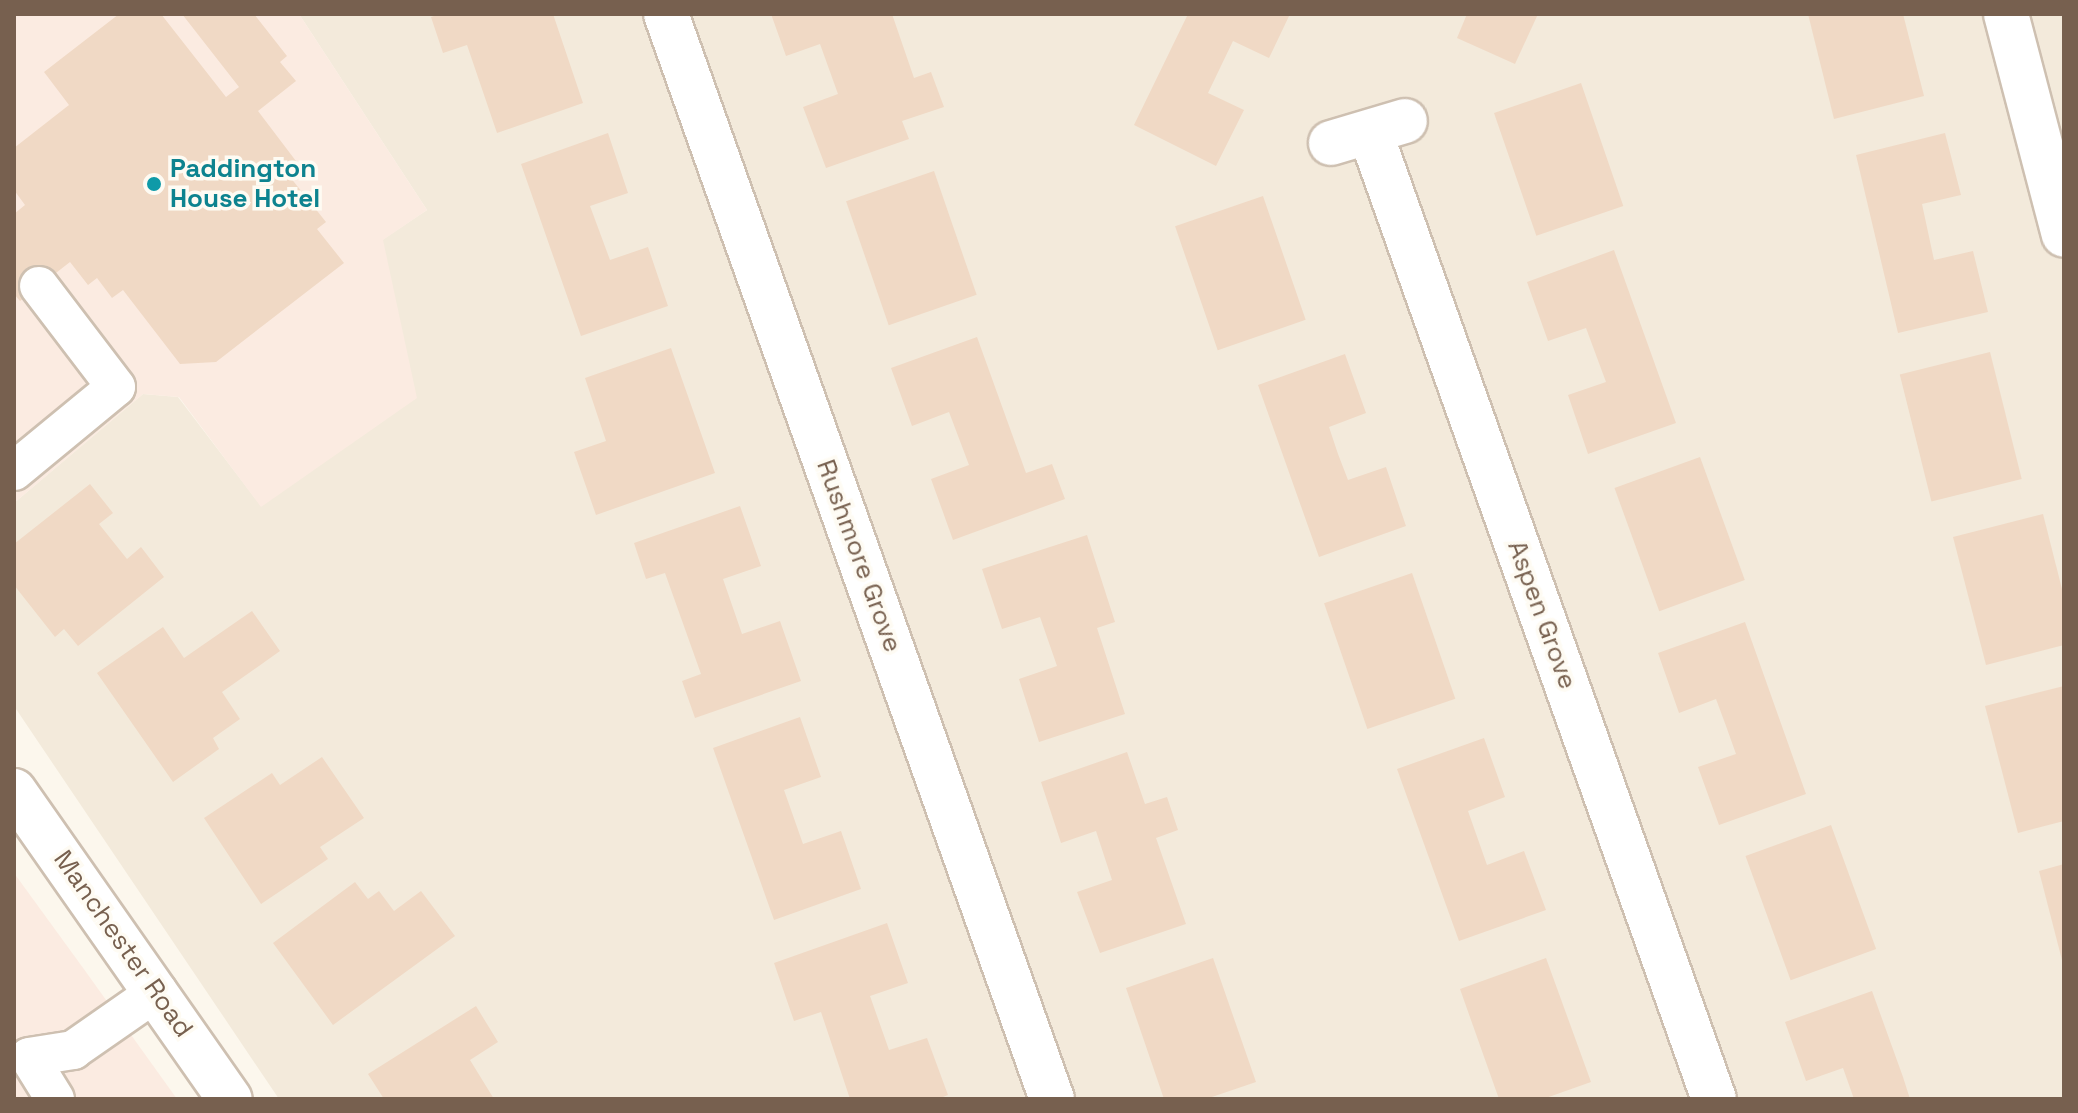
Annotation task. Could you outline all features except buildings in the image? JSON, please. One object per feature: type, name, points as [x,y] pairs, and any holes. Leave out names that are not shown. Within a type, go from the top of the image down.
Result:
[{"type":"street","name":"Rushmore Grove","points":[[666,14],[1052,1099]]},
{"type":"street","points":[[2006,14],[2064,235]]},
{"type":"street","name":"Aspen Grove","points":[[1369,132],[1714,1099]]},
{"type":"street","name":"Manchester Road","points":[[14,791],[158,991],[230,1099]]},
{"type":"lane","points":[[14,471],[116,387],[39,286]]},
{"type":"lane","points":[[55,1099],[22,1062],[73,1050],[158,991]]},
{"type":"shaded area","points":[[14,14],[299,14],[427,210],[383,240],[417,398],[261,507],[179,397],[143,394],[14,503]]},
{"type":"shaded area","points":[[299,14],[2064,14],[2064,1099],[279,1099],[14,706],[14,503],[143,394],[178,397],[261,506],[416,398],[382,240],[427,210]]},
{"type":"shaded area","points":[[14,873],[86,972],[177,1099],[14,1099]]},
{"type":"place","name":"Paddington House Hotel","points":[[154,184]]}]
